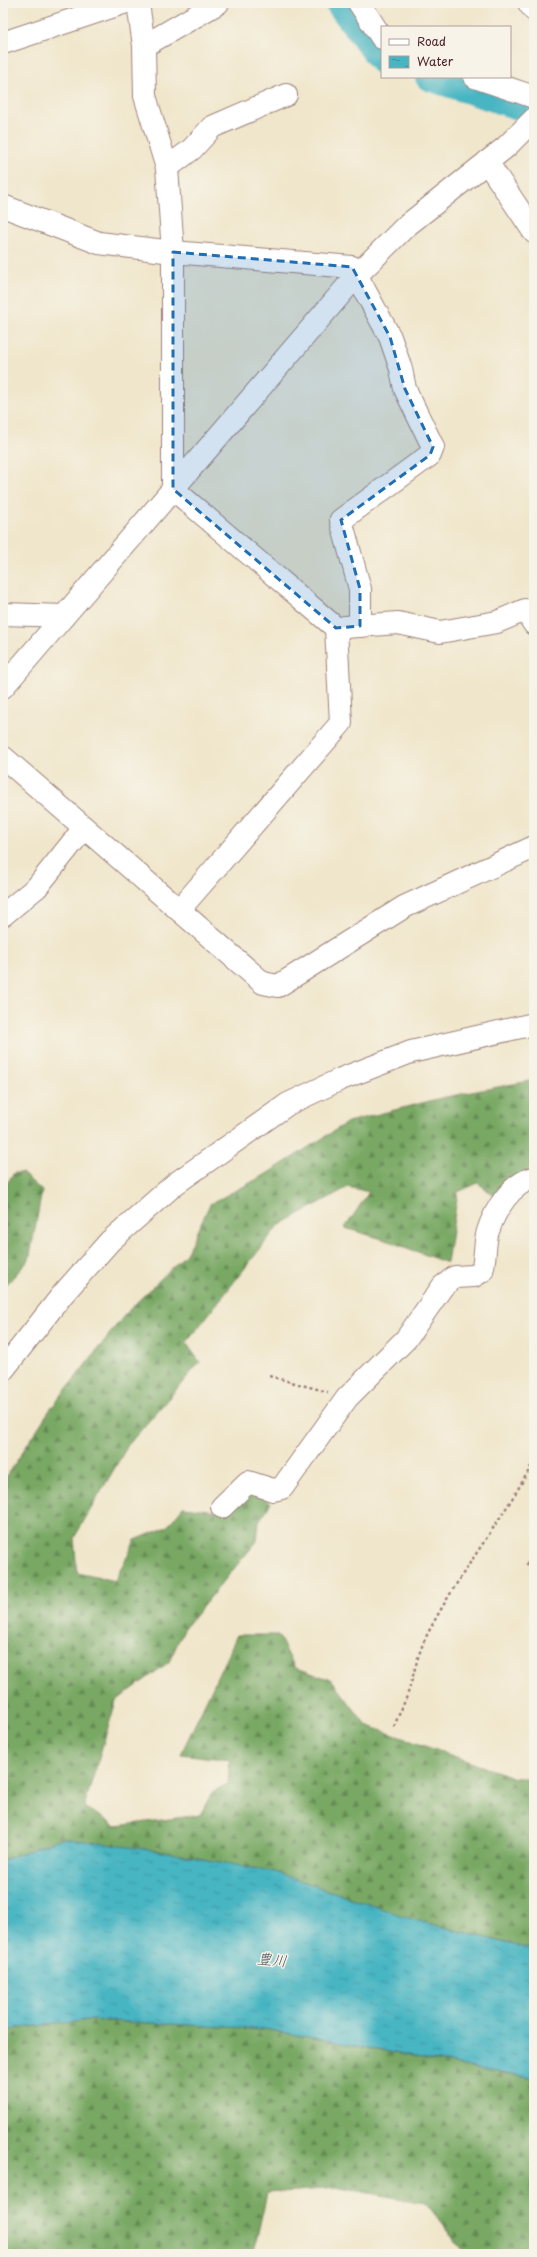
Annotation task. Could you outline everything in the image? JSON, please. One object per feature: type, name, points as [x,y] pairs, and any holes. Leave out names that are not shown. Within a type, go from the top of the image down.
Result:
[{"type":"street","points":[[3,43],[123,3]]},
{"type":"street","points":[[138,3],[144,46],[145,96],[167,168],[173,252],[173,489],[336,628],[398,623],[440,632],[498,622],[526,610],[534,624]]},
{"type":"street","points":[[144,46],[218,3]]},
{"type":"street","points":[[359,3],[381,36]]},
{"type":"street","points":[[529,3],[534,10]]},
{"type":"street","points":[[478,78],[534,97]]},
{"type":"street","points":[[167,168],[192,149],[212,127],[286,95]]},
{"type":"street","points":[[3,687],[357,275],[405,227],[487,162],[533,120]]},
{"type":"street","points":[[487,162],[534,232]]},
{"type":"street","points":[[3,206],[99,243],[173,252],[352,267],[390,337],[401,369],[405,389],[432,447],[430,455],[341,520],[360,589],[360,626]]},
{"type":"street","points":[[3,614],[64,616]]},
{"type":"street","points":[[179,910],[341,723],[336,628]]},
{"type":"street","points":[[3,757],[263,983],[278,986],[404,907],[534,847]]},
{"type":"street","points":[[3,915],[37,887],[84,828]]},
{"type":"street","points":[[3,1370],[64,1294],[110,1241],[175,1184],[288,1104],[341,1079],[411,1052],[534,1024]]},
{"type":"street","points":[[222,1507],[248,1482],[273,1490],[282,1488],[348,1398],[406,1339],[443,1286],[455,1277],[474,1276],[482,1271],[485,1259],[487,1232],[498,1210],[512,1190],[534,1178]]},
{"type":"path","points":[[269,1376],[348,1398]]},
{"type":"path","points":[[394,1727],[407,1695],[412,1671],[426,1636],[469,1563],[522,1485],[534,1461]]},
{"type":"path","points":[[534,1552],[527,1564],[534,1568]]},
{"type":"highlighted area","points":[[173,252],[352,267],[390,337],[405,389],[433,447],[430,455],[341,520],[360,589],[360,626],[336,628],[173,489]]},
{"type":"green space","points":[[534,1080],[534,1172],[500,1200],[478,1183],[458,1192],[447,1263],[386,1240],[345,1228],[369,1192],[348,1187],[278,1226],[186,1343],[200,1362],[128,1445],[74,1538],[77,1573],[115,1581],[135,1540],[167,1527],[183,1507],[217,1511],[249,1487],[271,1503],[259,1521],[257,1541],[184,1629],[169,1662],[116,1701],[84,1807],[116,1826],[200,1815],[213,1791],[228,1784],[230,1760],[181,1754],[237,1635],[278,1635],[295,1668],[332,1680],[366,1725],[515,1778],[534,1778],[534,1950],[415,1920],[63,1838],[3,1860],[3,1482],[49,1411],[127,1312],[186,1254],[210,1204],[265,1175],[348,1122],[441,1098]]},
{"type":"green space","points":[[14,1173],[22,1173],[42,1191],[29,1260],[3,1288],[3,1189]]},
{"type":"green space","points":[[89,2020],[265,2029],[534,2079],[534,2254],[466,2254],[426,2203],[340,2188],[267,2193],[253,2254],[3,2254],[3,2030]]},
{"type":"water","name":"豊川","points":[[62,1838],[158,1851],[275,1872],[415,1920],[534,1950],[534,2079],[265,2029],[89,2020],[3,2030],[3,1860]]},
{"type":"waterway","points":[[339,3],[381,59]]},
{"type":"waterway","points":[[432,78],[534,111]]}]
